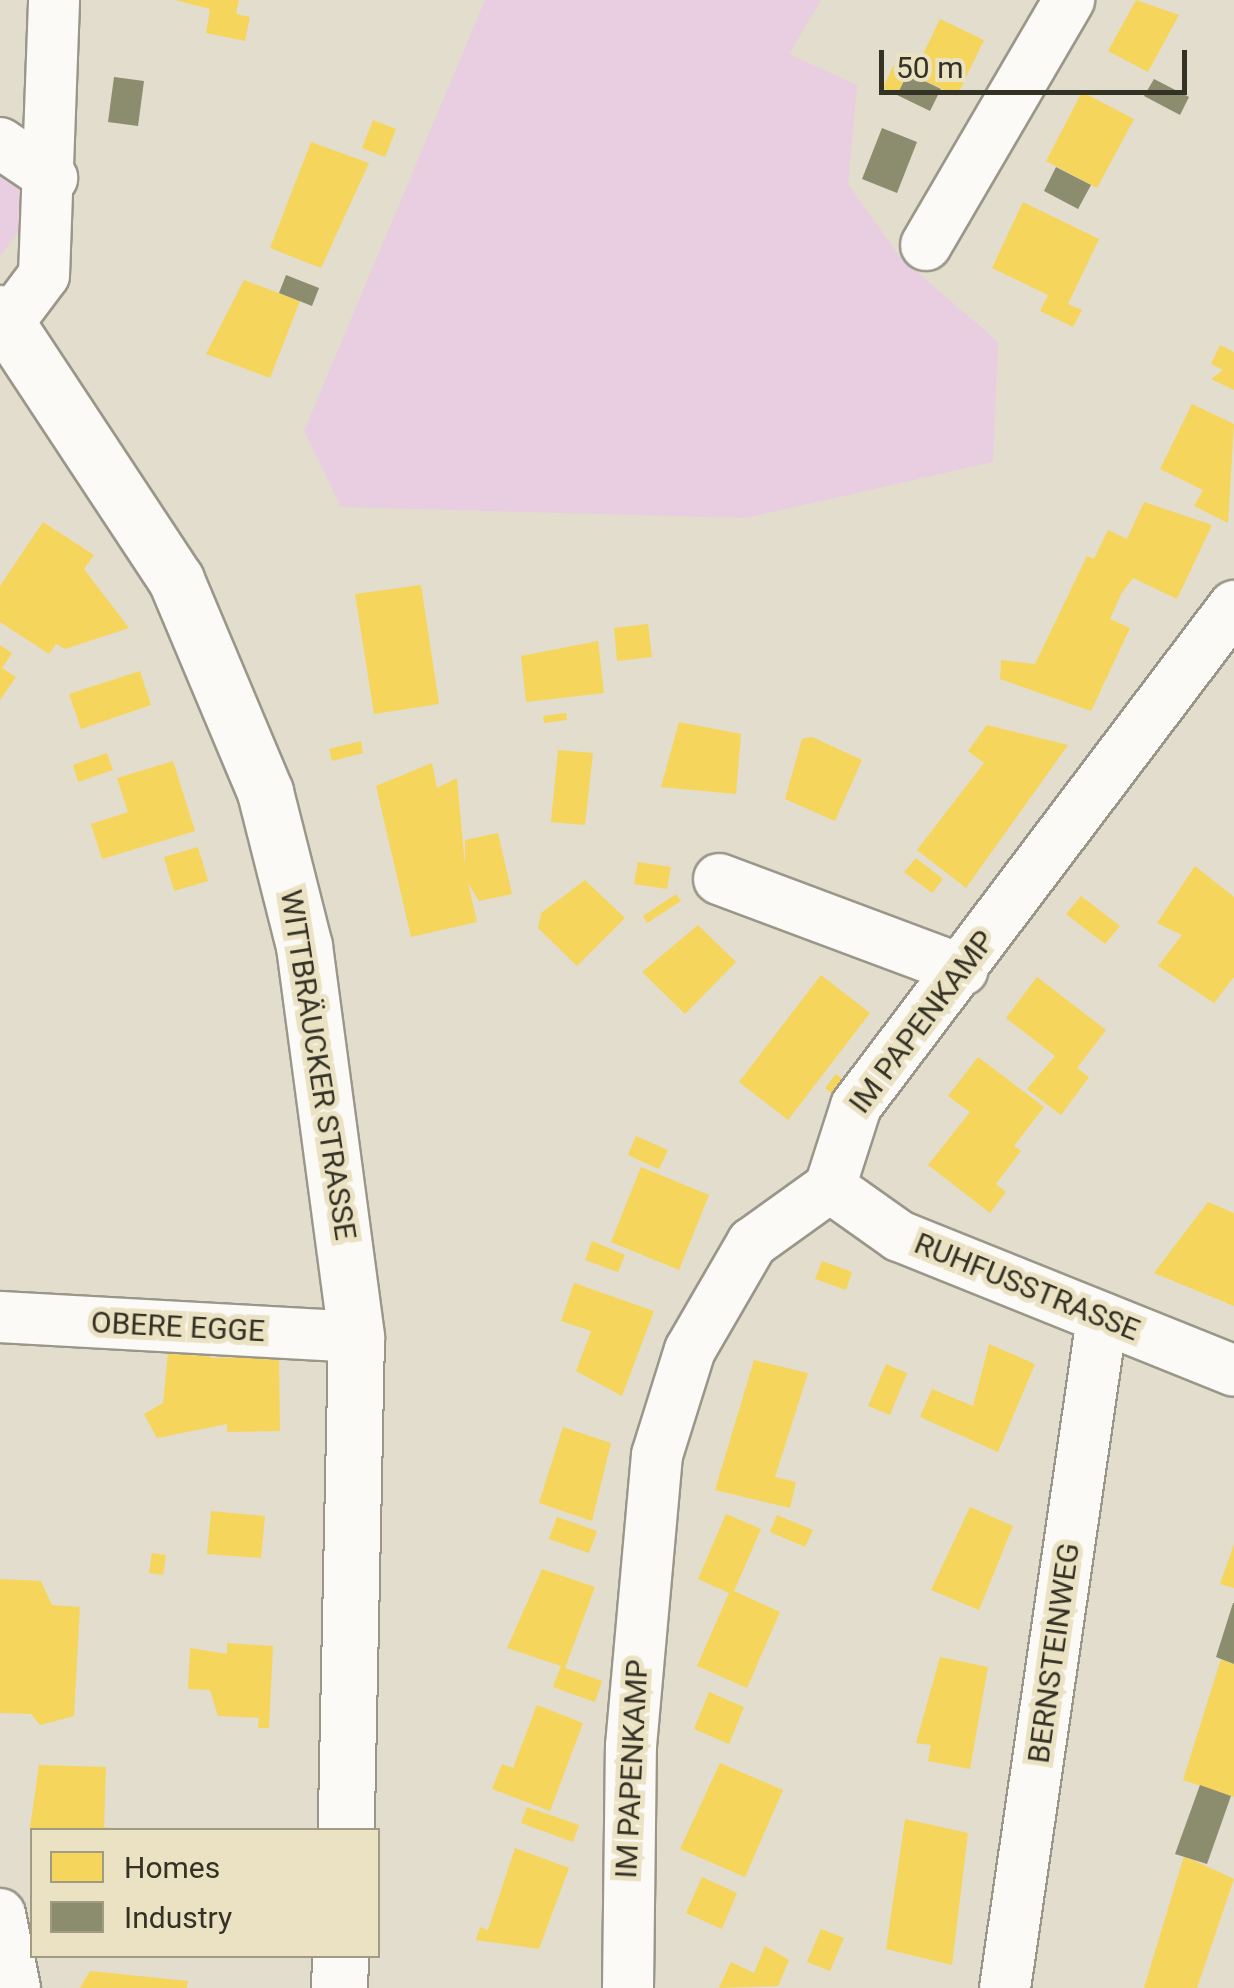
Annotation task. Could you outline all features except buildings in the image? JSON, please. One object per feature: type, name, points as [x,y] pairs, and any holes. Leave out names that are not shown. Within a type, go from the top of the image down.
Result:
[{"type":"main road","name":"WITTBRÄUCKER STRASSE","points":[[4,318],[176,580],[266,792],[304,946],[356,1336],[346,1828]]},
{"type":"main road","points":[[339,1988],[340,1958]]},
{"type":"street","points":[[4,318],[44,275],[52,178],[54,0]]},
{"type":"street","points":[[926,245],[1069,0]]},
{"type":"street","points":[[0,144],[52,178]]},
{"type":"street","name":"IM PAPENKAMP","points":[[628,1988],[630,1746],[664,1422],[690,1350],[752,1244],[830,1187],[856,1106],[963,970],[1234,606]]},
{"type":"street","points":[[718,878],[963,970]]},
{"type":"street","name":"RUHFUSSTRASSE","points":[[830,1187],[900,1236],[1234,1371]]},
{"type":"street","name":"OBERE EGGE","points":[[0,1317],[356,1336]]},
{"type":"street","name":"BERNSTEINWEG","points":[[1005,1988],[1102,1318]]},
{"type":"street","points":[[0,1914],[15,1988]]},
{"type":"shaded area","points":[[485,0],[821,0],[789,54],[857,85],[848,184],[900,257],[998,342],[993,462],[746,518],[341,507],[304,431]]},
{"type":"shaded area","points":[[0,167],[24,183],[30,216],[0,256]]}]
